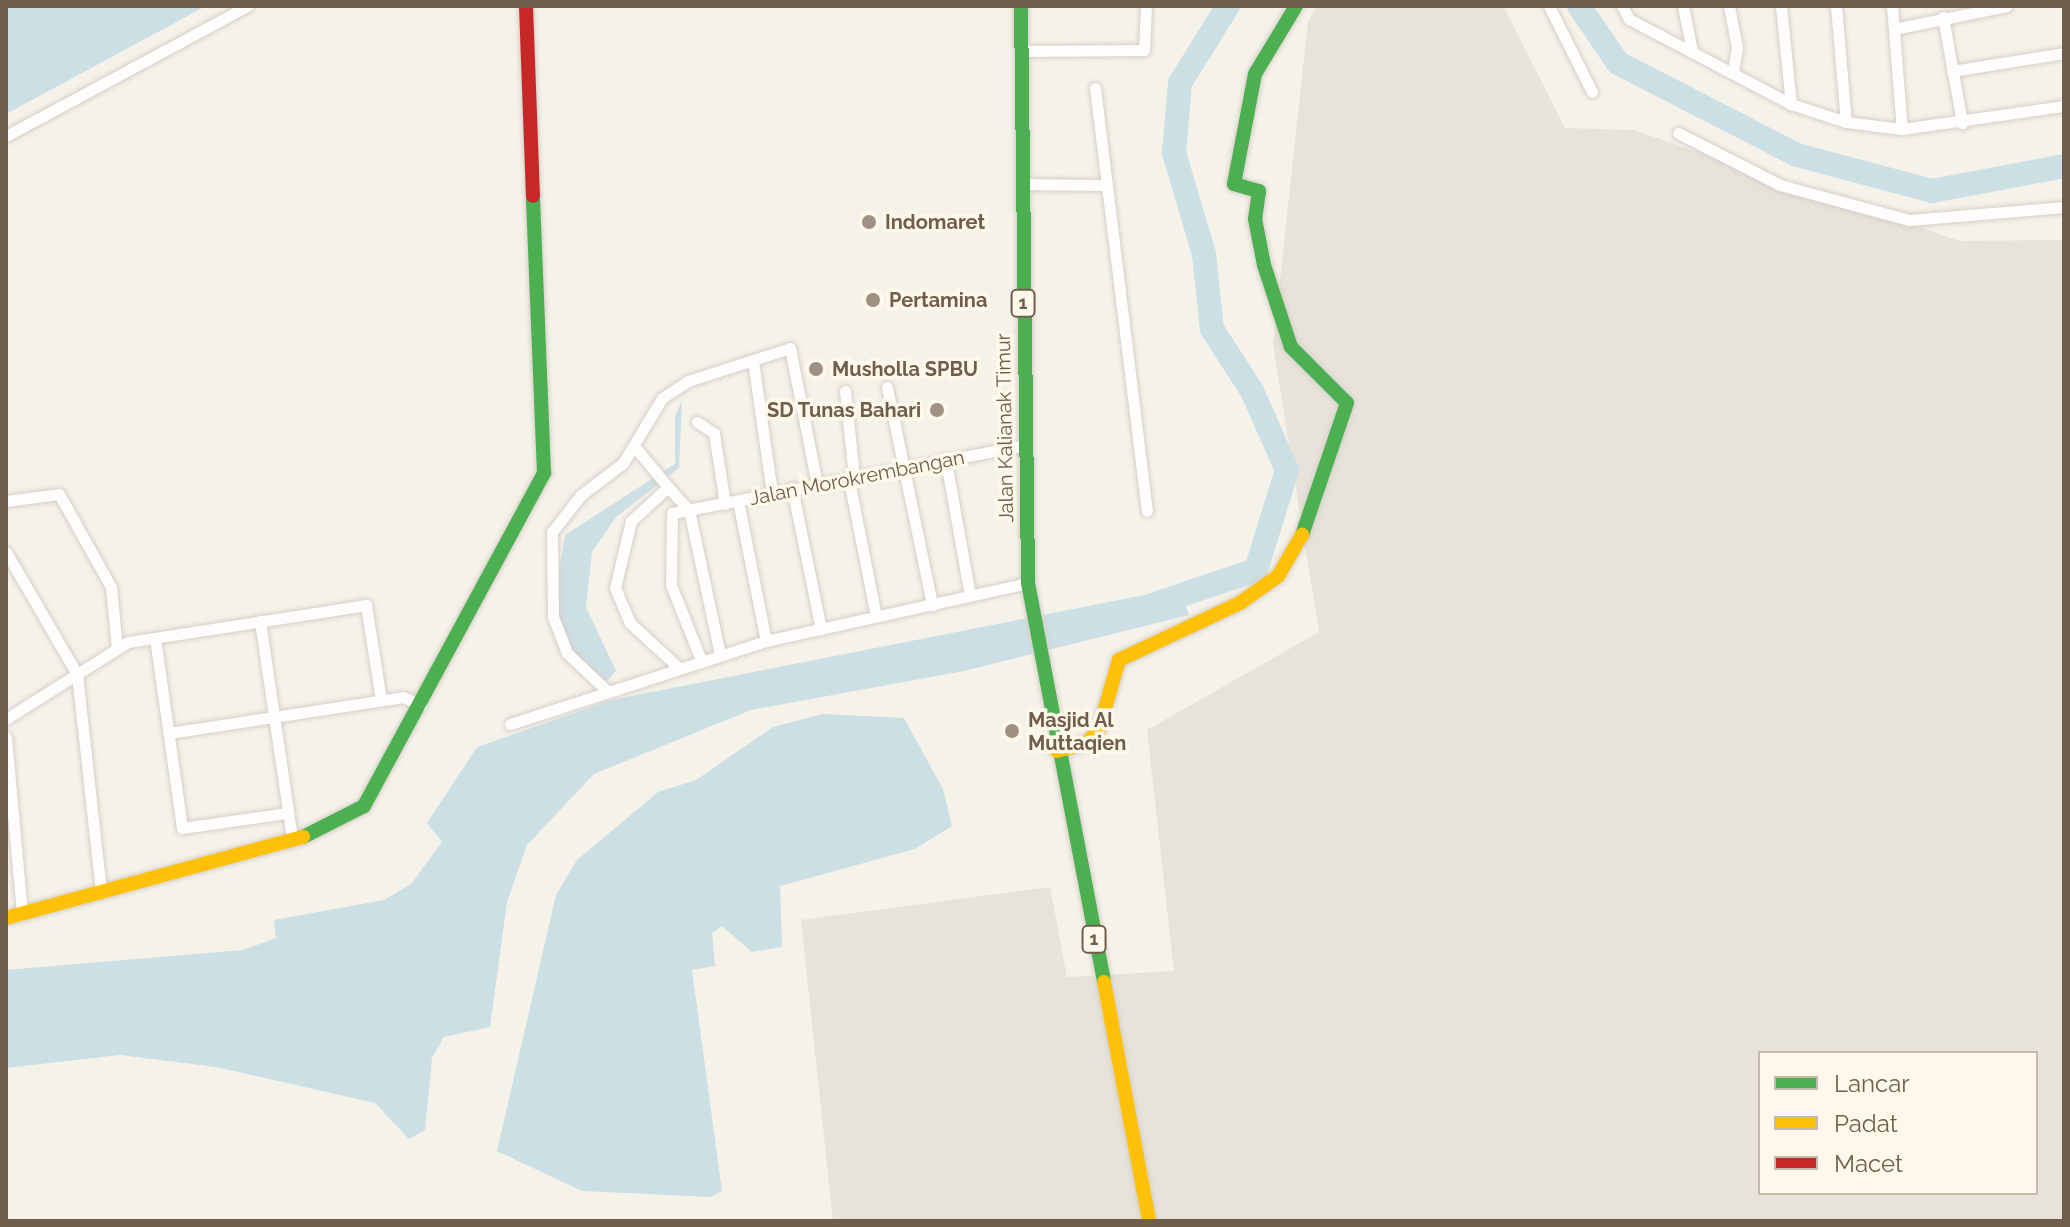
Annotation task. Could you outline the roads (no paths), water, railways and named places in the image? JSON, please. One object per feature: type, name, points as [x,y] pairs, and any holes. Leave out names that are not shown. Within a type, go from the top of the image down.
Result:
[{"type":"main road","points":[[6,918],[292,839],[343,822],[364,806],[544,473],[526,6]]},
{"type":"main road","name":"Jalan Kalianak Timur","points":[[1021,6],[1028,583],[1038,657],[1057,751]]},
{"type":"main road","points":[[1057,751],[1087,743],[1099,729],[1119,660],[1240,603],[1278,576],[1296,550],[1347,413],[1347,403],[1291,347],[1261,250],[1259,191],[1234,184],[1255,74],[1271,37],[1296,6]]},
{"type":"main road","name":"1","points":[[1057,751],[1149,1221]]},
{"type":"street","points":[[6,136],[247,6]]},
{"type":"street","points":[[1022,51],[1144,50],[1146,6]]},
{"type":"street","points":[[1549,6],[1592,92]]},
{"type":"street","points":[[1622,6],[1629,19],[1791,104],[1846,122],[1902,129],[1962,123],[2064,106]]},
{"type":"street","points":[[1683,6],[1692,51]]},
{"type":"street","points":[[1729,6],[1737,47],[1733,72]]},
{"type":"street","points":[[1781,6],[1791,104]]},
{"type":"street","points":[[1836,6],[1846,122]]},
{"type":"street","points":[[1892,6],[1902,129]]},
{"type":"street","points":[[1894,29],[2007,6]]},
{"type":"street","points":[[1943,17],[1962,123]]},
{"type":"street","points":[[1952,71],[2064,53]]},
{"type":"street","points":[[1095,88],[1102,185],[1147,511]]},
{"type":"street","points":[[1678,133],[1780,185],[1909,220],[2064,207]]},
{"type":"street","points":[[1023,184],[1102,185]]},
{"type":"street","points":[[606,690],[567,653],[553,616],[552,532],[634,446],[674,387],[788,348],[817,484]]},
{"type":"street","points":[[753,361],[772,493]]},
{"type":"street","points":[[887,387],[902,473],[932,605]]},
{"type":"street","points":[[845,391],[852,478],[876,616]]},
{"type":"street","points":[[697,422],[714,433],[725,504]]},
{"type":"street","name":"Jalan Morokrembangan","points":[[689,510],[792,488],[902,473],[1025,445]]},
{"type":"street","points":[[634,446],[689,510],[720,655]]},
{"type":"street","points":[[946,462],[970,595]]},
{"type":"street","points":[[666,484],[623,536],[615,588],[630,623],[679,668]]},
{"type":"street","points":[[792,488],[821,629]]},
{"type":"street","points":[[6,501],[59,494],[111,587],[117,649]]},
{"type":"street","points":[[738,501],[766,641]]},
{"type":"street","points":[[689,510],[672,513],[668,552],[677,612],[701,660]]},
{"type":"street","points":[[6,552],[77,674],[101,892]]},
{"type":"street","points":[[510,724],[606,690],[766,641],[1028,583]]},
{"type":"street","points":[[6,719],[117,649],[155,638],[366,605],[381,700]]},
{"type":"street","points":[[260,621],[292,839]]},
{"type":"street","points":[[155,638],[182,828],[288,813]]},
{"type":"street","points":[[169,733],[403,697],[421,705]]},
{"type":"street","points":[[6,737],[22,914]]},
{"type":"waterway","points":[[1152,605],[1256,570],[1287,470],[1252,391],[1212,329],[1204,254],[1174,153],[1180,83],[1228,6]]},
{"type":"waterway","points":[[1579,6],[1618,63],[1797,155],[1932,191],[2064,166]]},
{"type":"place","name":"Indomaret","points":[[869,222]]},
{"type":"place","name":"Pertamina","points":[[873,300]]},
{"type":"place","name":"Musholla SPBU","points":[[816,369]]},
{"type":"place","name":"SD Tunas Bahari","points":[[937,410]]},
{"type":"place","name":"Masjid Al Muttaqien","points":[[1012,731]]}]
